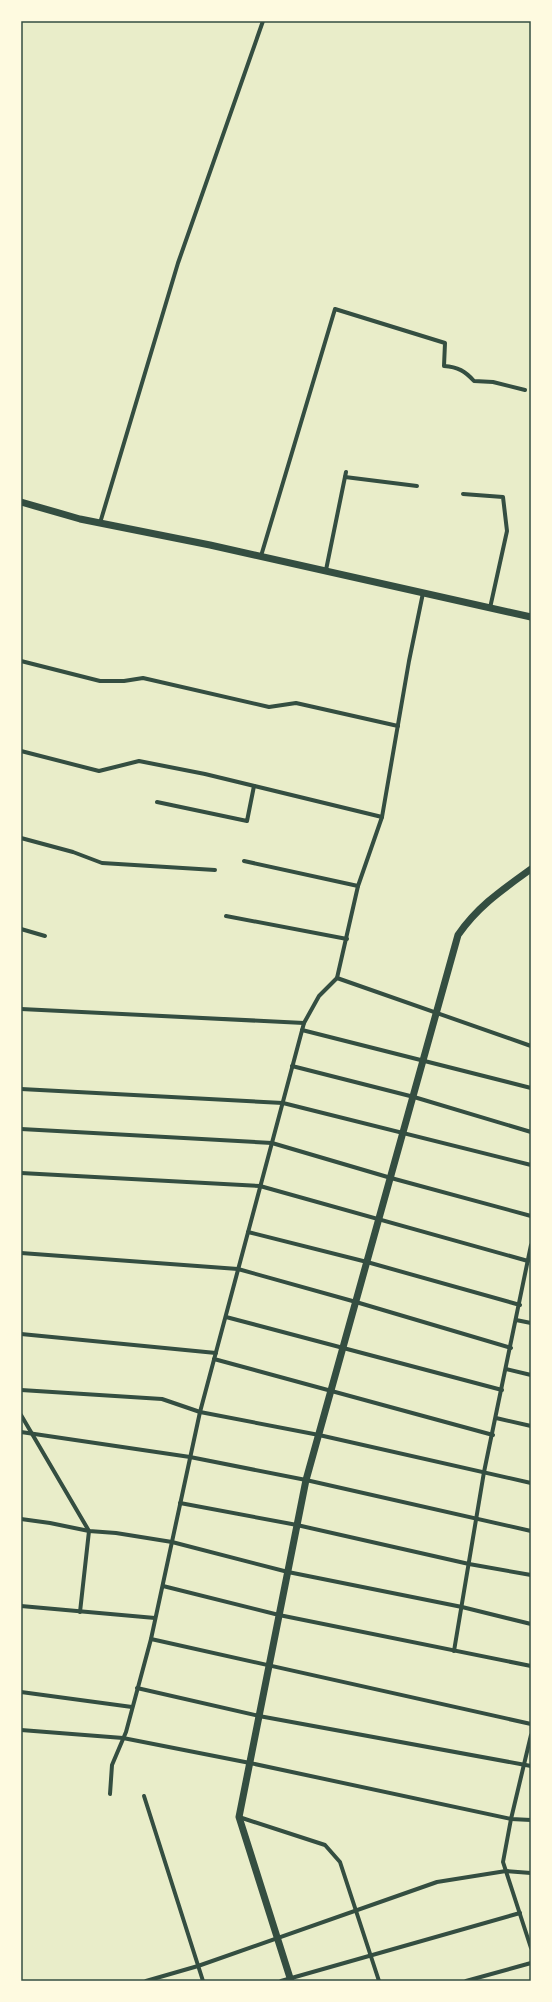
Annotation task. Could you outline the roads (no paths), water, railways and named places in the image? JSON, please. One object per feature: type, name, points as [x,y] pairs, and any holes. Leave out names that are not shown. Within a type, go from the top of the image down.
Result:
[{"type":"street","points":[[100,523],[178,263],[263,21]]},
{"type":"street","points":[[261,556],[335,308],[445,342],[444,366],[457,367],[465,372],[474,381],[493,382],[525,390]]},
{"type":"street","points":[[326,570],[345,474],[417,486]]},
{"type":"street","points":[[463,494],[503,497],[507,531],[490,608]]},
{"type":"street","points":[[21,502],[80,519],[326,570],[531,617]]},
{"type":"street","points":[[110,1794],[112,1766],[123,1738],[151,1639],[200,1412],[302,1030],[304,1023],[319,996],[337,978],[358,886],[382,817],[423,593]]},
{"type":"street","points":[[21,661],[100,681],[124,681],[143,678],[269,707],[296,703],[398,726]]},
{"type":"street","points":[[21,751],[99,771],[139,761],[205,774],[382,817]]},
{"type":"street","points":[[157,802],[247,821],[254,786]]},
{"type":"street","points":[[21,838],[72,852],[102,863],[215,870]]},
{"type":"street","points":[[244,861],[358,886]]},
{"type":"street","points":[[291,1980],[239,1817],[306,1480],[458,935],[471,916],[531,869]]},
{"type":"street","points":[[226,916],[347,939]]},
{"type":"street","points":[[21,929],[45,936]]},
{"type":"street","points":[[337,978],[531,1046]]},
{"type":"street","points":[[21,1009],[304,1023]]},
{"type":"street","points":[[302,1030],[531,1088]]},
{"type":"street","points":[[292,1066],[414,1097],[531,1132]]},
{"type":"street","points":[[21,1089],[283,1103],[531,1165]]},
{"type":"street","points":[[21,1129],[272,1143],[390,1178],[531,1216]]},
{"type":"street","points":[[21,1173],[260,1186],[528,1260]]},
{"type":"street","points":[[248,1232],[367,1262],[520,1305]]},
{"type":"street","points":[[454,1651],[484,1472],[516,1320],[529,1269],[528,1260],[531,1245]]},
{"type":"street","points":[[21,1253],[238,1269],[511,1348]]},
{"type":"street","points":[[226,1317],[502,1390]]},
{"type":"street","points":[[516,1320],[531,1323]]},
{"type":"street","points":[[21,1334],[216,1353]]},
{"type":"street","points":[[214,1359],[493,1435]]},
{"type":"street","points":[[506,1369],[531,1375]]},
{"type":"street","points":[[21,1390],[162,1399],[200,1412],[319,1435],[531,1483]]},
{"type":"street","points":[[21,1415],[89,1531],[80,1612]]},
{"type":"street","points":[[496,1418],[531,1426]]},
{"type":"street","points":[[21,1432],[30,1432],[190,1457],[306,1480],[476,1520],[531,1531]]},
{"type":"street","points":[[180,1503],[297,1525],[469,1564],[531,1575]]},
{"type":"street","points":[[21,1519],[89,1531],[116,1533],[172,1542],[288,1572],[462,1607],[531,1624]]},
{"type":"street","points":[[163,1586],[279,1615],[531,1666]]},
{"type":"street","points":[[21,1606],[155,1618]]},
{"type":"street","points":[[151,1639],[531,1724]]},
{"type":"street","points":[[138,1688],[259,1716],[531,1766]]},
{"type":"street","points":[[21,1692],[132,1707]]},
{"type":"street","points":[[21,1730],[123,1738],[250,1763],[511,1819],[531,1820]]},
{"type":"street","points":[[531,1735],[525,1766],[511,1819],[503,1862],[531,1948]]},
{"type":"street","points":[[144,1796],[203,1981]]},
{"type":"street","points":[[239,1817],[325,1845],[340,1862],[379,1981]]},
{"type":"street","points":[[146,1981],[198,1966],[437,1882],[506,1871],[531,1873]]},
{"type":"street","points":[[281,1981],[291,1980],[520,1913]]},
{"type":"street","points":[[466,1981],[531,1963]]}]
